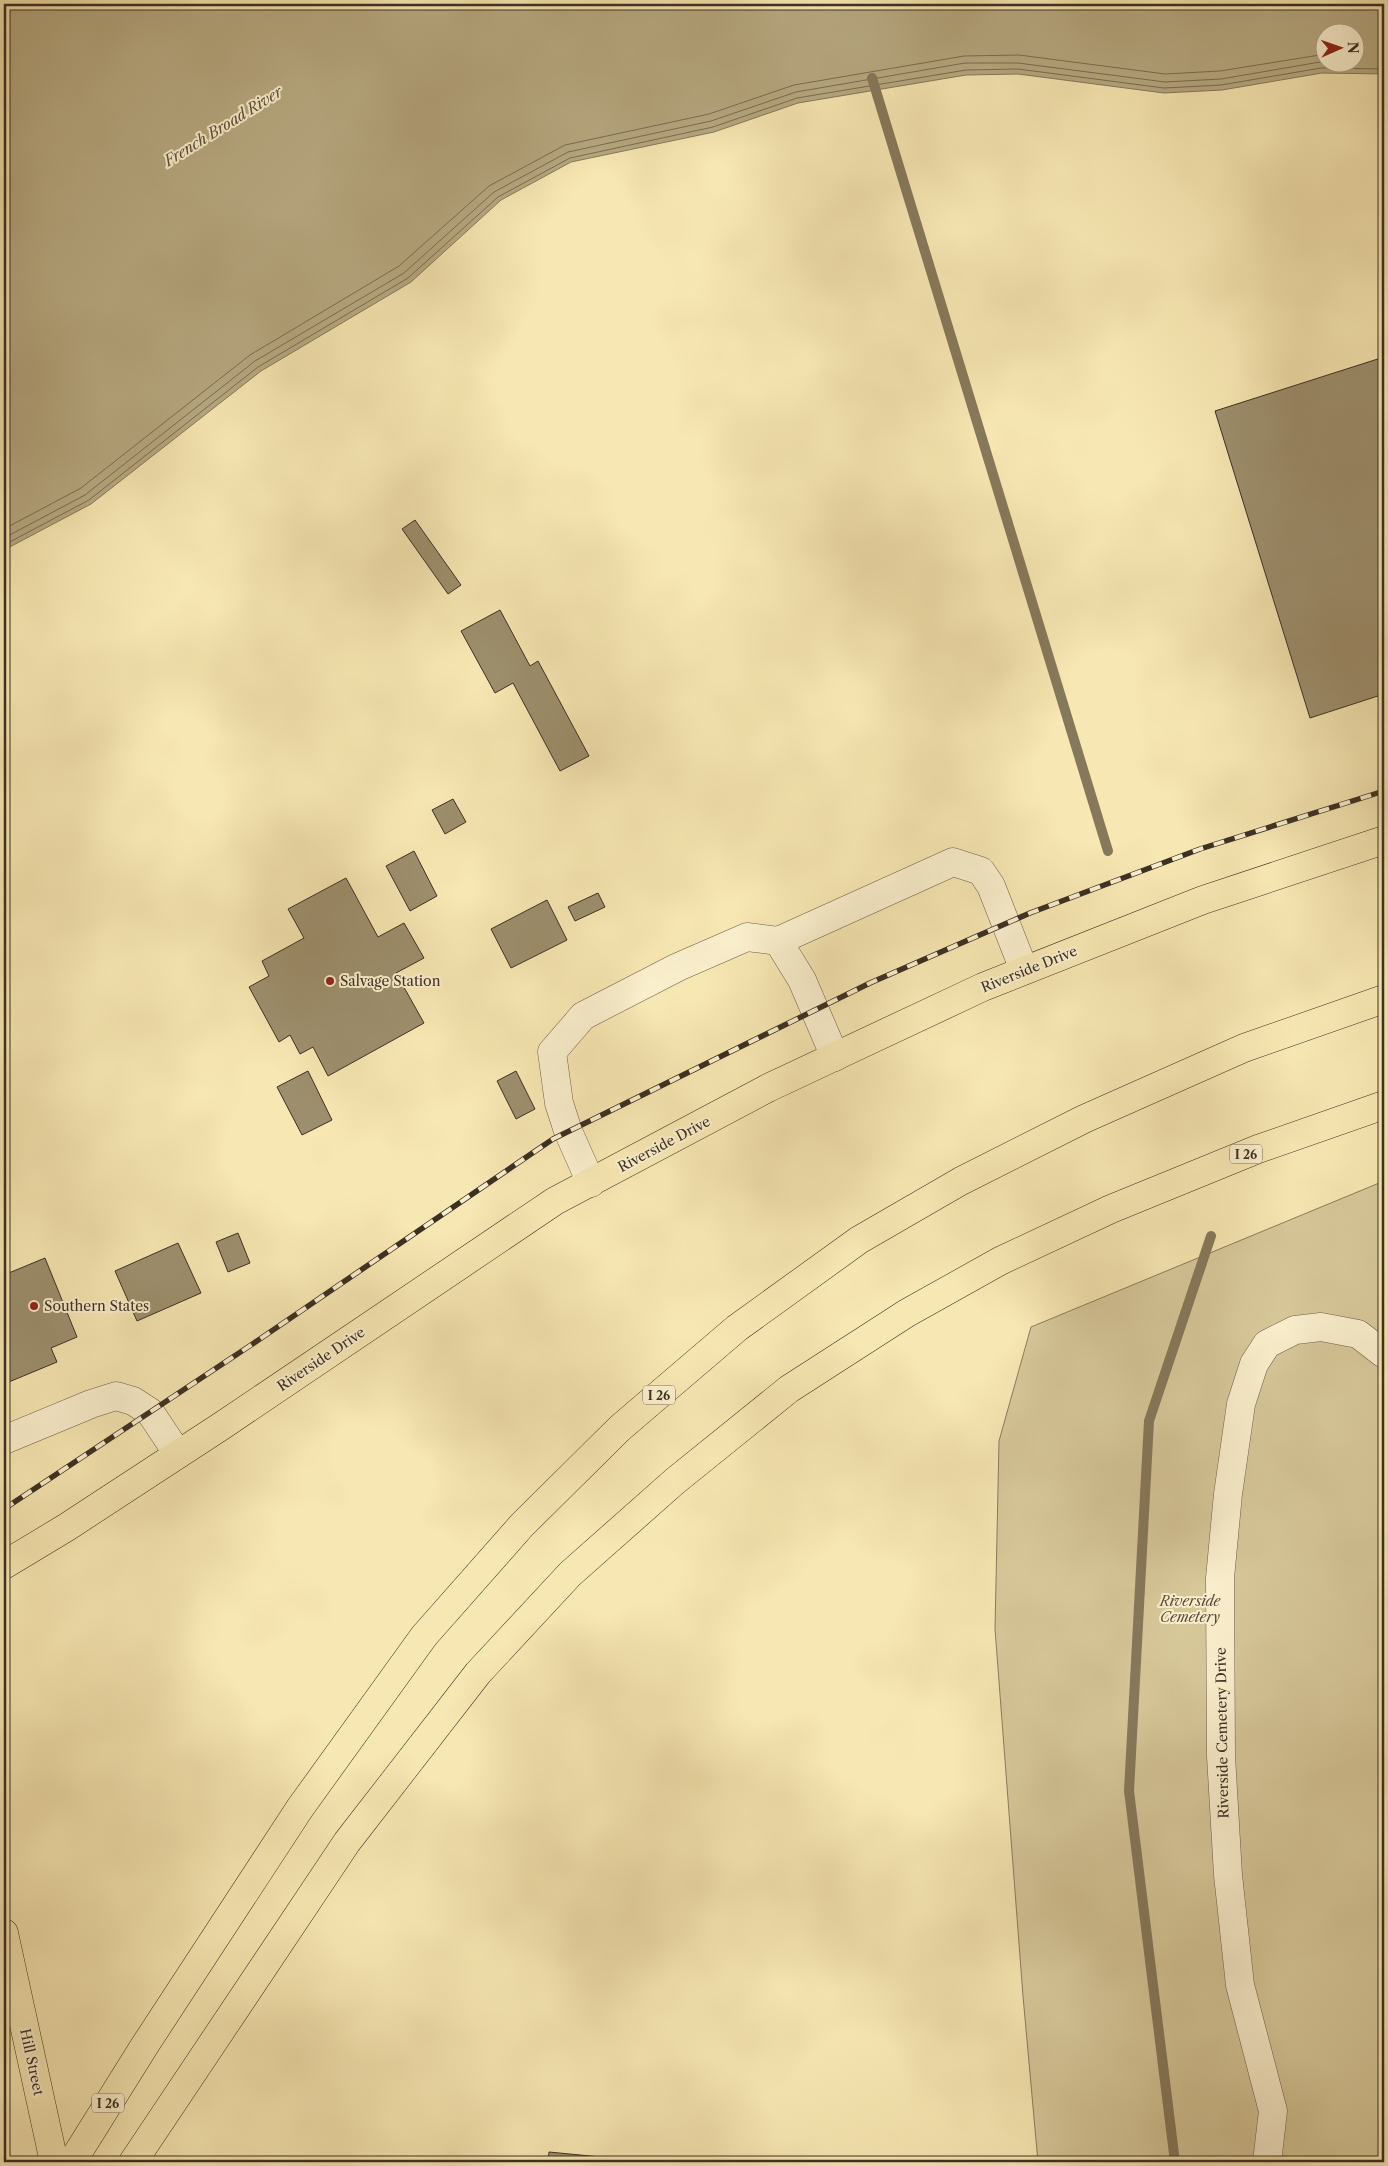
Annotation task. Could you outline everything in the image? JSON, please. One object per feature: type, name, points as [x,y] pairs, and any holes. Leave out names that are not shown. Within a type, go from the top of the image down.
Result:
[{"type":"main road","name":"Riverside Drive","points":[[4,1565],[67,1527],[178,1454],[555,1201],[759,1093],[983,987],[1024,970],[1203,900],[1384,840]]},
{"type":"main road","name":"I 26","points":[[72,2162],[145,2045],[300,1808],[424,1636],[522,1525],[620,1428],[738,1328],[859,1240],[970,1176],[1084,1119],[1244,1048],[1384,1000]]},
{"type":"main road","name":"I 26","points":[[133,2162],[347,1842],[478,1673],[570,1574],[675,1481],[788,1389],[907,1314],[1000,1261],[1111,1209],[1258,1149],[1384,1105]]},
{"type":"main road","name":"Hill Street","points":[[4,1933],[54,2162]]},
{"type":"lane","points":[[591,1183],[568,1131],[559,1103],[552,1052],[583,1016],[678,967],[747,937],[778,942],[953,862],[981,871],[991,886],[1024,970]]},
{"type":"lane","points":[[778,942],[802,980],[835,1057]]},
{"type":"lane","name":"Riverside Cemetery Drive","points":[[1267,2162],[1273,2112],[1240,1985],[1228,1874],[1221,1756],[1220,1578],[1241,1404],[1254,1364],[1267,1344],[1295,1330],[1322,1327],[1358,1334],[1384,1354]]},
{"type":"lane","points":[[4,1440],[91,1404],[116,1396],[133,1400],[150,1412],[178,1454]]},
{"type":"green space","name":"Riverside Cemetery","points":[[1384,1181],[1384,2162],[1038,2162],[1023,1996],[995,1629],[999,1441],[1031,1327]]},
{"type":"water","name":"French Broad River","points":[[4,4],[1384,4],[1384,74],[1322,73],[1222,90],[1164,93],[1018,74],[966,75],[798,103],[714,132],[571,162],[501,200],[411,282],[261,371],[91,504],[4,550]]},
{"type":"building","points":[[1384,357],[1384,694],[1310,718],[1215,411]]},
{"type":"building","points":[[415,520],[461,585],[448,594],[402,529]]},
{"type":"building","points":[[500,610],[530,666],[538,661],[589,756],[560,771],[513,683],[495,693],[461,631]]},
{"type":"building","points":[[453,799],[466,822],[445,834],[432,810]]},
{"type":"building","points":[[414,851],[437,896],[410,911],[386,866]]},
{"type":"building","name":"Salvage Station","points":[[346,878],[378,937],[404,923],[424,958],[396,973],[424,1023],[328,1076],[313,1047],[300,1054],[290,1035],[279,1042],[249,987],[269,976],[262,961],[304,938],[288,909]]},
{"type":"building","points":[[598,893],[605,907],[575,921],[568,907]]},
{"type":"building","points":[[547,900],[567,940],[511,968],[491,929]]},
{"type":"building","points":[[308,1071],[332,1120],[302,1135],[277,1087]]},
{"type":"building","points":[[516,1071],[535,1109],[516,1119],[497,1081]]},
{"type":"building","points":[[238,1233],[250,1263],[228,1272],[216,1242]]},
{"type":"building","points":[[178,1243],[201,1293],[137,1321],[115,1271]]},
{"type":"building","name":"Southern States","points":[[45,1258],[77,1337],[51,1348],[57,1362],[4,1384],[4,1275]]},
{"type":"building","points":[[549,2152],[642,2161],[642,2162],[548,2162]]},
{"type":"waterway","points":[[872,78],[1108,851]]},
{"type":"waterway","points":[[1175,2162],[1129,1791],[1149,1421],[1211,1236]]},
{"type":"railway","points":[[4,1509],[254,1343],[553,1139],[870,983],[1030,913],[1200,849],[1384,791]]},
{"type":"place","name":"Salvage Station","points":[[330,981]]},
{"type":"place","name":"Southern States","points":[[34,1306]]}]
